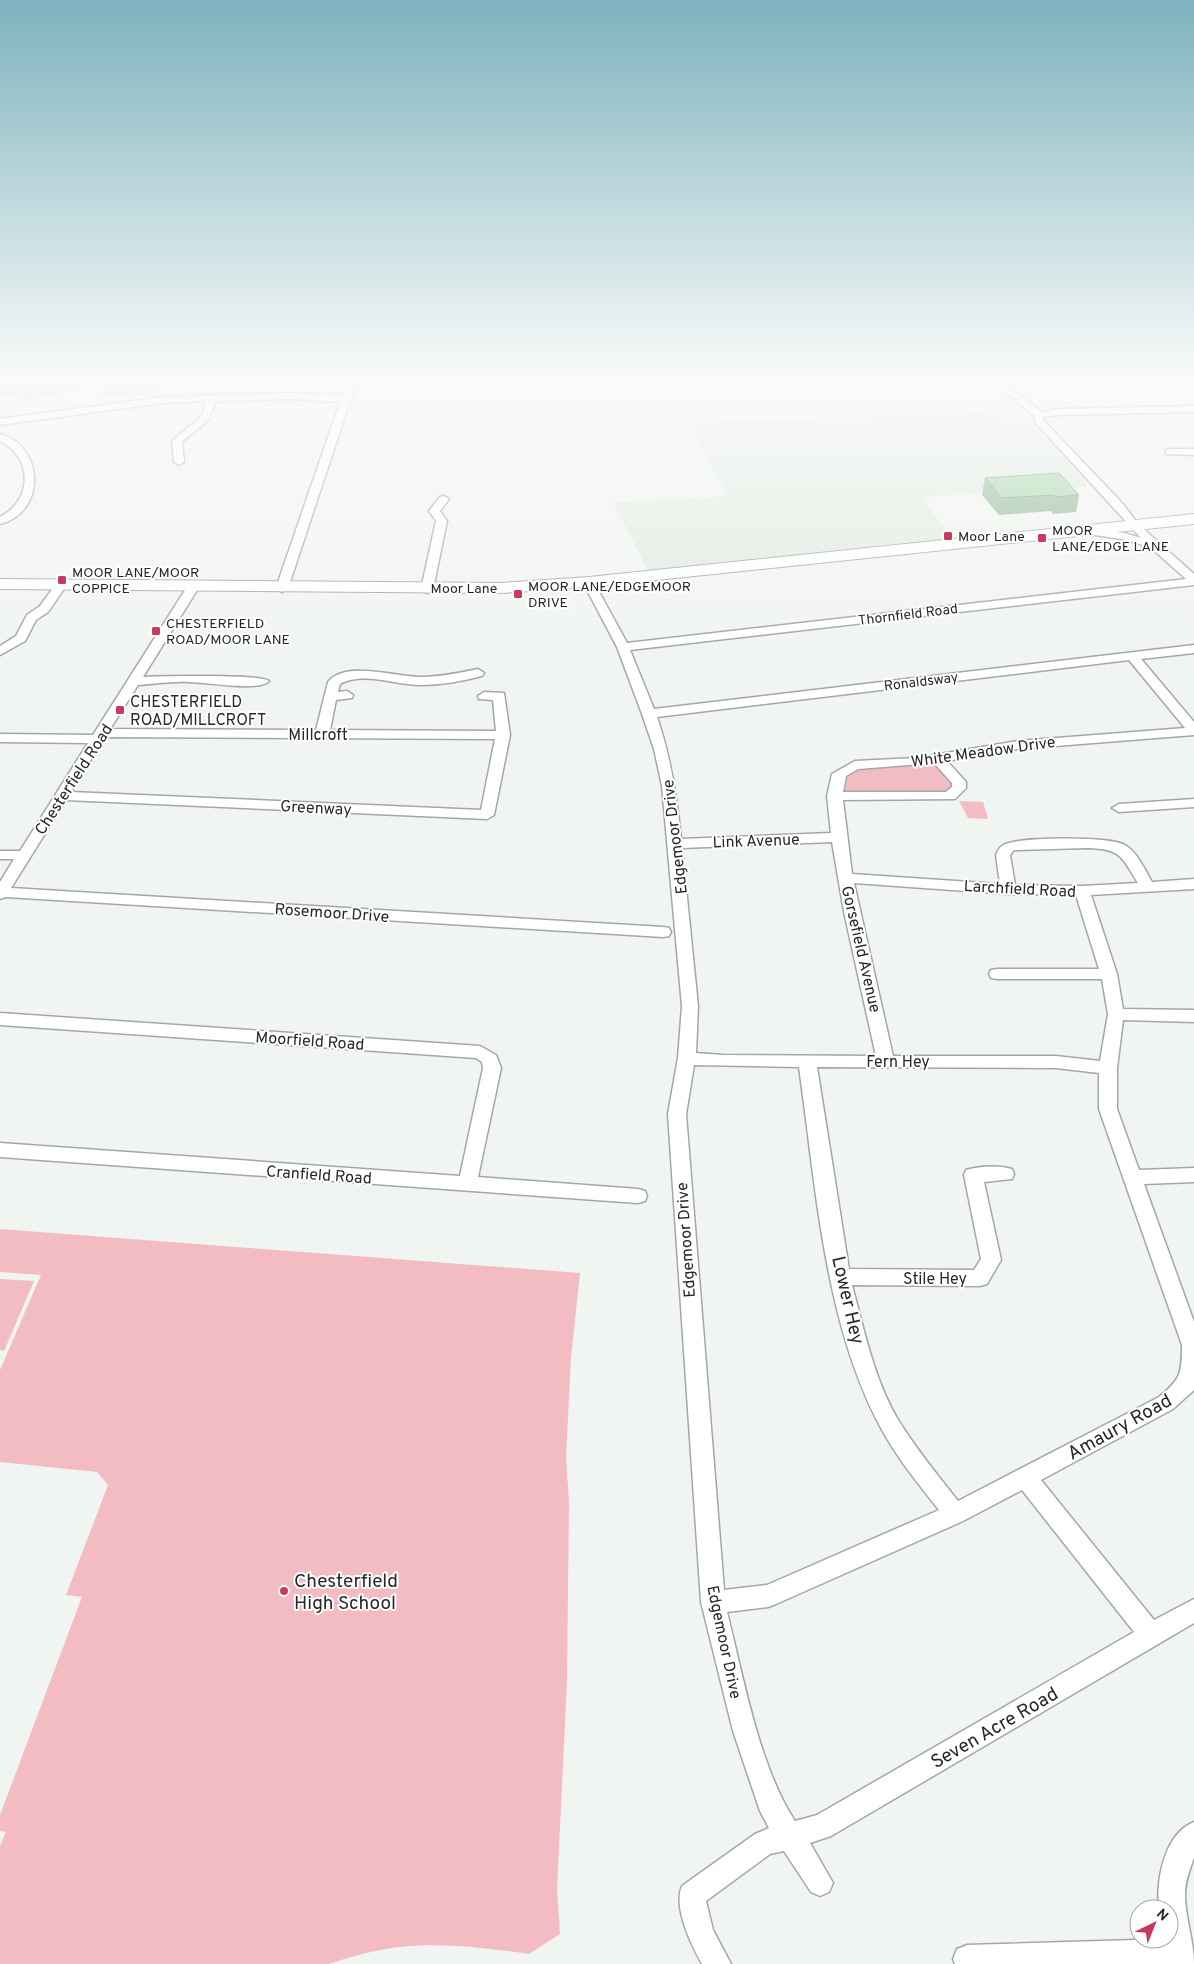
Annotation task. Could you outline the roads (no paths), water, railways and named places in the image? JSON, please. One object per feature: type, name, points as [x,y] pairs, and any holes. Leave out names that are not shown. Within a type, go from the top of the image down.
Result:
[{"type":"highway","name":"Moor Lane","points":[[0,584],[282,588],[501,588],[598,581],[1194,519]]},
{"type":"street","points":[[0,521],[20,509],[27,496],[31,473],[27,465]]},
{"type":"street","points":[[282,588],[324,465]]},
{"type":"street","points":[[1080,465],[1119,506],[1134,526],[1194,581]]},
{"type":"street","points":[[427,588],[442,520],[434,511],[444,499]]},
{"type":"street","points":[[1078,530],[1130,537],[1164,552]]},
{"type":"street","name":"Thornfield Road","points":[[623,648],[1194,581]]},
{"type":"street","points":[[0,651],[21,638],[31,618],[44,609],[60,586]]},
{"type":"street","name":"Chesterfield Road","points":[[1,893],[23,855],[63,796],[193,587]]},
{"type":"street","name":"Edgemoor Drive","points":[[593,590],[623,648],[649,714],[661,749],[669,786],[690,1006],[687,1058],[677,1114],[713,1602],[746,1731],[773,1811],[820,1883]]},
{"type":"street","name":"Ronaldsway","points":[[649,714],[1194,649]]},
{"type":"street","points":[[1132,656],[1194,731]]},
{"type":"street","points":[[322,734],[334,682],[348,676],[380,676],[423,681],[481,672]]},
{"type":"street","points":[[135,681],[188,678],[265,685],[275,675]]},
{"type":"street","points":[[330,696],[347,695]]},
{"type":"street","points":[[484,696],[499,696],[503,735]]},
{"type":"street","name":"White Meadow Drive","points":[[837,837],[834,796],[837,776],[849,767],[869,763],[916,762],[1018,744],[1194,731]]},
{"type":"street","name":"Millcroft","points":[[0,738],[322,734],[503,735]]},
{"type":"street","name":"Greenway","points":[[63,796],[487,815],[503,735]]},
{"type":"street","points":[[834,796],[950,796],[959,788],[959,782],[937,758]]},
{"type":"street","points":[[1119,808],[1194,803]]},
{"type":"street","name":"Link Avenue","points":[[675,844],[837,837]]},
{"type":"street","name":"Gorsefield Avenue","points":[[837,837],[886,1060]]},
{"type":"street","points":[[1008,889],[1003,855],[1005,850],[1010,846],[1029,845],[1099,845],[1118,847],[1125,853],[1149,888]]},
{"type":"street","points":[[0,855],[23,855]]},
{"type":"street","name":"Larchfield Road","points":[[846,878],[1008,889],[1082,891],[1194,884]]},
{"type":"street","name":"Amaury Road","points":[[713,1602],[768,1596],[955,1514],[1166,1403],[1181,1391],[1191,1379],[1192,1345],[1108,1109],[1108,1068],[1116,1014],[1109,974],[1082,891]]},
{"type":"street","name":"Rosemoor Drive","points":[[1,893],[664,932]]},
{"type":"street","points":[[996,971],[1109,974]]},
{"type":"street","points":[[1116,1014],[1194,1016]]},
{"type":"street","name":"Moorfield Road","points":[[0,1019],[480,1052],[490,1059],[492,1068],[467,1185]]},
{"type":"street","name":"Fern Hey","points":[[687,1058],[723,1061],[1056,1062],[1108,1068]]},
{"type":"street","name":"Lower Hey","points":[[807,1061],[841,1277],[865,1368],[882,1410],[907,1450],[955,1514]]},
{"type":"street","name":"Cranfield Road","points":[[0,1150],[638,1196]]},
{"type":"street","name":"Stile Hey","points":[[841,1277],[980,1278],[991,1260],[973,1175],[1004,1174]]},
{"type":"street","points":[[1133,1176],[1194,1175]]},
{"type":"street","points":[[1025,1477],[1151,1635]]},
{"type":"street","name":"Seven Acre Road","points":[[717,1964],[701,1935],[691,1895],[764,1843],[822,1827],[1194,1610]]},
{"type":"street","points":[[967,1959],[1183,1958],[1171,1910],[1172,1882],[1178,1858],[1194,1834]]},
{"type":"place","name":"Moor Lane","points":[[948,536]]},
{"type":"place","name":"MOOR LANE/EDGE LANE","points":[[1042,538]]},
{"type":"place","name":"MOOR LANE/MOOR COPPICE","points":[[62,580]]},
{"type":"place","name":"MOOR LANE/EDGEMOOR DRIVE","points":[[518,594]]},
{"type":"place","name":"CHESTERFIELD ROAD/MOOR LANE","points":[[156,631]]},
{"type":"place","name":"CHESTERFIELD ROAD/MILLCROFT","points":[[120,710]]},
{"type":"place","name":"Chesterfield High School","points":[[284,1591]]}]
